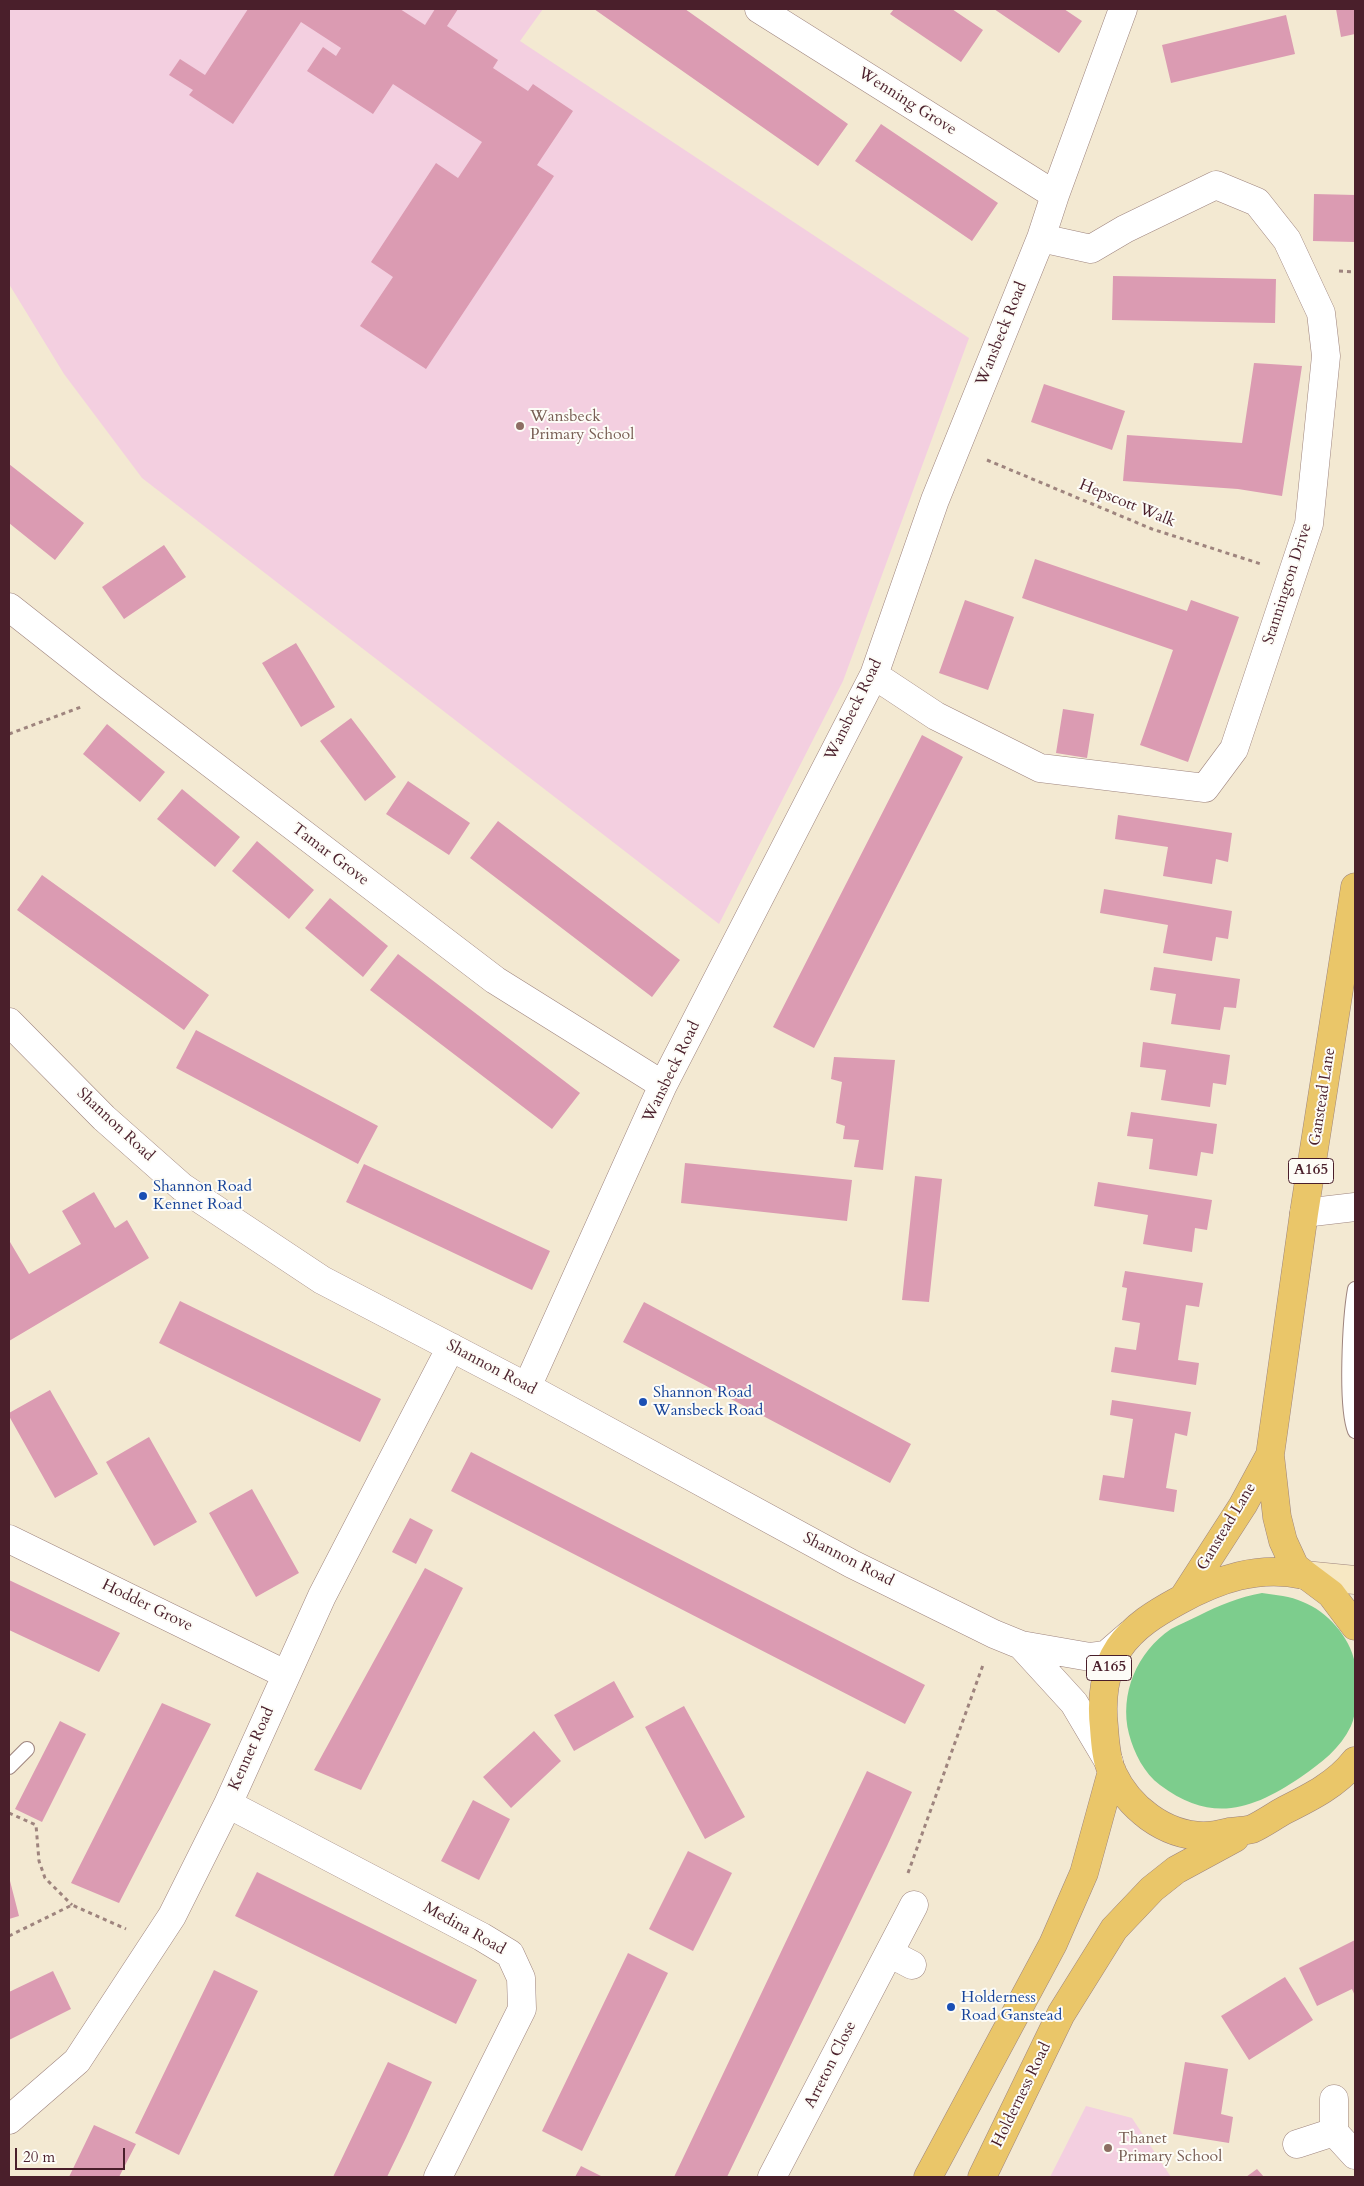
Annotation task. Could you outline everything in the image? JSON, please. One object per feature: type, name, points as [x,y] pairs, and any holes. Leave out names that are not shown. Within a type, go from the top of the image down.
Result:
[{"type":"highway","name":"Ganstead Lane","points":[[1304,1574],[1294,1567],[1283,1541],[1277,1518],[1270,1455],[1304,1212],[1355,887]]},
{"type":"highway","name":"Ganstead Lane","points":[[1183,1598],[1243,1505],[1270,1455]]},
{"type":"highway","name":"A165","points":[[928,2177],[1054,1944],[1084,1873],[1110,1766],[1102,1717],[1103,1693],[1112,1661],[1120,1647],[1134,1631],[1158,1612],[1183,1598],[1242,1573],[1281,1571],[1304,1574],[1331,1594],[1355,1626]]},
{"type":"highway","name":"A165","points":[[1110,1766],[1138,1807],[1152,1820],[1171,1830],[1205,1836],[1251,1829],[1323,1790],[1355,1761]]},
{"type":"highway","name":"Holderness Road","points":[[982,2177],[1062,2014],[1114,1929],[1152,1889],[1176,1870],[1251,1829]]},
{"type":"main road","points":[[1304,1574],[1355,1580]]},
{"type":"street","name":"Wenning Grove","points":[[759,9],[1055,194]]},
{"type":"street","name":"Wansbeck Road","points":[[527,1387],[664,1084],[874,675],[934,500],[1042,238],[1055,194],[1123,9]]},
{"type":"street","name":"Stannington Drive","points":[[874,675],[936,716],[1040,768],[1205,788],[1234,750],[1309,524],[1326,356],[1321,313],[1287,240],[1258,202],[1216,185],[1125,229],[1092,249],[1042,238]]},
{"type":"street","name":"Tamar Grove","points":[[9,607],[118,693],[495,980],[664,1084]]},
{"type":"street","name":"Shannon Road","points":[[9,1022],[104,1118],[182,1187],[322,1280],[527,1387],[852,1564],[994,1634],[1021,1645],[1090,1657],[1106,1655],[1134,1631]]},
{"type":"street","points":[[1304,1212],[1355,1207]]},
{"type":"street","name":"Kennet Road","points":[[9,2120],[77,2061],[172,1916],[228,1804],[285,1674],[322,1596],[450,1347]]},
{"type":"street","name":"Hodder Grove","points":[[9,1539],[285,1674]]},
{"type":"street","name":"Shannon Road","points":[[1021,1645],[1074,1703],[1110,1766]]},
{"type":"street","name":"Medina Road","points":[[228,1804],[482,1937],[510,1954],[521,1978],[522,2009],[438,2177]]},
{"type":"street","name":"Arreton Close","points":[[772,2177],[901,1959],[914,1906]]},
{"type":"street","points":[[1334,2099],[1334,2132],[1355,2156]]},
{"type":"street","points":[[1298,2144],[1334,2132]]},
{"type":"lane","points":[[1355,1288],[1352,1306],[1350,1379],[1351,1413],[1355,1431]]},
{"type":"lane","points":[[9,1767],[27,1750]]},
{"type":"path","name":"Hepscott Walk","points":[[956,447],[1152,529],[1292,574]]},
{"type":"path","points":[[9,734],[118,693]]},
{"type":"path","points":[[914,1906],[899,1898],[994,1634]]},
{"type":"path","points":[[9,1813],[36,1825],[39,1861],[45,1878],[72,1905],[154,1942]]},
{"type":"path","points":[[9,1936],[72,1905]]},
{"type":"shaded area","name":"Wansbeck Primary School","points":[[9,9],[543,9],[520,41],[969,338],[843,681],[719,924],[142,478],[64,374],[9,284]]},
{"type":"shaded area","name":"Thanet Primary School","points":[[1086,2106],[1132,2118],[1171,2177],[1050,2177]]},
{"type":"green space","points":[[1262,1593],[1293,1598],[1312,1606],[1329,1618],[1343,1635],[1355,1663],[1353,1721],[1341,1742],[1323,1761],[1266,1798],[1232,1808],[1197,1805],[1179,1797],[1160,1785],[1149,1775],[1140,1762],[1129,1734],[1127,1704],[1129,1689],[1140,1662],[1149,1649],[1171,1629],[1222,1605]]},
{"type":"building","points":[[248,9],[400,9],[425,25],[435,9],[458,9],[447,26],[498,60],[493,68],[528,91],[533,84],[573,111],[537,165],[554,176],[426,369],[360,326],[393,277],[371,262],[436,163],[458,178],[482,142],[393,84],[373,114],[307,71],[323,47],[336,56],[341,48],[301,22],[233,124],[189,95],[193,90],[169,75],[180,59],[205,75]]},
{"type":"building","points":[[594,9],[685,9],[848,124],[818,166]]},
{"type":"building","points":[[894,9],[952,9],[983,30],[961,62],[890,14]]},
{"type":"building","points":[[994,9],[1064,9],[1082,21],[1059,53]]},
{"type":"building","points":[[1336,9],[1355,9],[1355,34],[1341,37]]},
{"type":"building","points":[[1286,15],[1295,54],[1171,83],[1162,45]]},
{"type":"building","points":[[881,124],[998,203],[972,241],[855,161]]},
{"type":"building","points":[[1314,194],[1355,195],[1355,242],[1313,241]]},
{"type":"building","points":[[1113,276],[1276,279],[1275,323],[1112,320]]},
{"type":"building","points":[[1254,363],[1302,366],[1282,496],[1238,489],[1123,481],[1127,435],[1242,443]]},
{"type":"building","points":[[1044,384],[1125,411],[1112,450],[1031,422]]},
{"type":"building","points":[[9,464],[84,523],[55,560],[9,523]]},
{"type":"building","points":[[164,545],[186,577],[124,619],[102,587]]},
{"type":"building","points":[[1035,559],[1187,611],[1191,600],[1239,617],[1188,762],[1140,745],[1173,650],[1022,598]]},
{"type":"building","points":[[965,600],[1014,617],[988,690],[939,673]]},
{"type":"building","points":[[296,643],[335,707],[301,727],[262,663]]},
{"type":"building","points":[[1063,709],[1094,714],[1087,758],[1056,753]]},
{"type":"building","points":[[351,718],[396,777],[365,801],[320,741]]},
{"type":"building","points":[[107,724],[165,772],[140,802],[83,754]]},
{"type":"building","points":[[922,735],[963,757],[814,1048],[773,1027]]},
{"type":"building","points":[[408,781],[470,823],[449,855],[386,814]]},
{"type":"building","points":[[182,789],[240,837],[215,867],[157,819]]},
{"type":"building","points":[[1118,815],[1232,833],[1228,862],[1216,859],[1212,884],[1163,876],[1168,847],[1115,839]]},
{"type":"building","points":[[498,821],[680,960],[652,997],[470,858]]},
{"type":"building","points":[[257,841],[314,890],[289,919],[232,871]]},
{"type":"building","points":[[42,875],[209,995],[184,1030],[17,910]]},
{"type":"building","points":[[1104,889],[1232,911],[1228,939],[1216,937],[1212,961],[1163,953],[1168,925],[1100,913]]},
{"type":"building","points":[[330,898],[388,946],[363,977],[305,928]]},
{"type":"building","points":[[398,954],[580,1093],[552,1129],[370,990]]},
{"type":"building","points":[[1154,967],[1240,979],[1236,1008],[1224,1007],[1220,1030],[1171,1024],[1176,994],[1150,990]]},
{"type":"building","points":[[196,1030],[378,1126],[358,1164],[176,1068]]},
{"type":"building","points":[[1143,1042],[1230,1055],[1226,1085],[1213,1083],[1210,1107],[1161,1100],[1166,1070],[1140,1067]]},
{"type":"building","points":[[834,1057],[895,1060],[883,1170],[854,1167],[859,1140],[843,1139],[845,1126],[836,1123],[842,1082],[831,1079]]},
{"type":"building","points":[[1131,1112],[1217,1124],[1213,1154],[1201,1152],[1197,1176],[1149,1169],[1153,1139],[1127,1136]]},
{"type":"building","points":[[685,1163],[852,1180],[847,1221],[681,1203]]},
{"type":"building","points":[[364,1164],[550,1251],[532,1290],[346,1202]]},
{"type":"building","points":[[915,1176],[942,1179],[929,1302],[902,1300]]},
{"type":"building","points":[[1098,1182],[1212,1200],[1207,1230],[1195,1228],[1192,1252],[1143,1244],[1148,1215],[1094,1206]]},
{"type":"building","points":[[94,1192],[115,1228],[127,1220],[149,1258],[9,1341],[9,1243],[29,1274],[81,1244],[62,1211]]},
{"type":"building","points":[[1125,1271],[1203,1283],[1199,1307],[1186,1305],[1178,1360],[1199,1363],[1196,1385],[1111,1372],[1115,1347],[1136,1350],[1140,1323],[1122,1320],[1127,1288],[1122,1287]]},
{"type":"building","points":[[180,1301],[381,1399],[360,1442],[159,1343]]},
{"type":"building","points":[[644,1302],[911,1444],[890,1483],[623,1342]]},
{"type":"building","points":[[50,1390],[98,1474],[55,1498],[9,1416],[9,1413]]},
{"type":"building","points":[[1112,1400],[1191,1412],[1187,1436],[1175,1433],[1166,1488],[1177,1490],[1174,1512],[1099,1500],[1103,1475],[1124,1478],[1133,1419],[1110,1415]]},
{"type":"building","points":[[149,1437],[197,1522],[154,1546],[106,1462]]},
{"type":"building","points":[[471,1452],[925,1685],[905,1724],[451,1491]]},
{"type":"building","points":[[252,1489],[299,1573],[256,1597],[209,1513]]},
{"type":"building","points":[[410,1518],[433,1530],[416,1564],[392,1552]]},
{"type":"building","points":[[425,1568],[463,1588],[361,1790],[314,1770]]},
{"type":"building","points":[[9,1580],[120,1633],[99,1672],[9,1630]]},
{"type":"building","points":[[614,1681],[634,1717],[574,1751],[554,1715]]},
{"type":"building","points":[[162,1703],[211,1724],[119,1903],[71,1883]]},
{"type":"building","points":[[684,1706],[745,1817],[705,1839],[645,1727]]},
{"type":"building","points":[[60,1721],[86,1734],[42,1822],[15,1809]]},
{"type":"building","points":[[534,1731],[561,1761],[511,1808],[483,1777]]},
{"type":"building","points":[[867,1771],[912,1792],[887,1846],[727,2177],[674,2177]]},
{"type":"building","points":[[473,1800],[510,1819],[479,1880],[441,1861]]},
{"type":"building","points":[[688,1851],[732,1873],[693,1951],[649,1929]]},
{"type":"building","points":[[257,1872],[477,1980],[456,2024],[235,1916]]},
{"type":"building","points":[[9,1877],[19,1916],[9,1919]]},
{"type":"building","points":[[1355,1940],[1355,1996],[1352,1989],[1317,2006],[1299,1968]]},
{"type":"building","points":[[628,1953],[668,1973],[582,2151],[542,2131]]},
{"type":"building","points":[[214,1970],[258,1991],[179,2155],[135,2133]]},
{"type":"building","points":[[53,1971],[71,2009],[9,2040],[9,1992]]},
{"type":"building","points":[[1285,1977],[1313,2020],[1249,2060],[1221,2016]]},
{"type":"building","points":[[388,2062],[432,2082],[406,2138],[387,2177],[333,2177]]},
{"type":"building","points":[[1185,2062],[1228,2069],[1221,2114],[1233,2117],[1229,2143],[1173,2134]]},
{"type":"building","points":[[94,2125],[136,2144],[119,2177],[69,2177]]},
{"type":"building","points":[[581,2166],[603,2177],[575,2177]]},
{"type":"building","points":[[1257,2169],[1264,2177],[1246,2177]]},
{"type":"place","name":"Wansbeck Primary School","points":[[520,426]]},
{"type":"place","name":"Shannon Road Kennet Road","points":[[143,1196]]},
{"type":"place","name":"Shannon Road Wansbeck Road","points":[[643,1402]]},
{"type":"place","name":"Holderness Road Ganstead","points":[[951,2007]]},
{"type":"place","name":"Thanet Primary School","points":[[1108,2148]]}]
